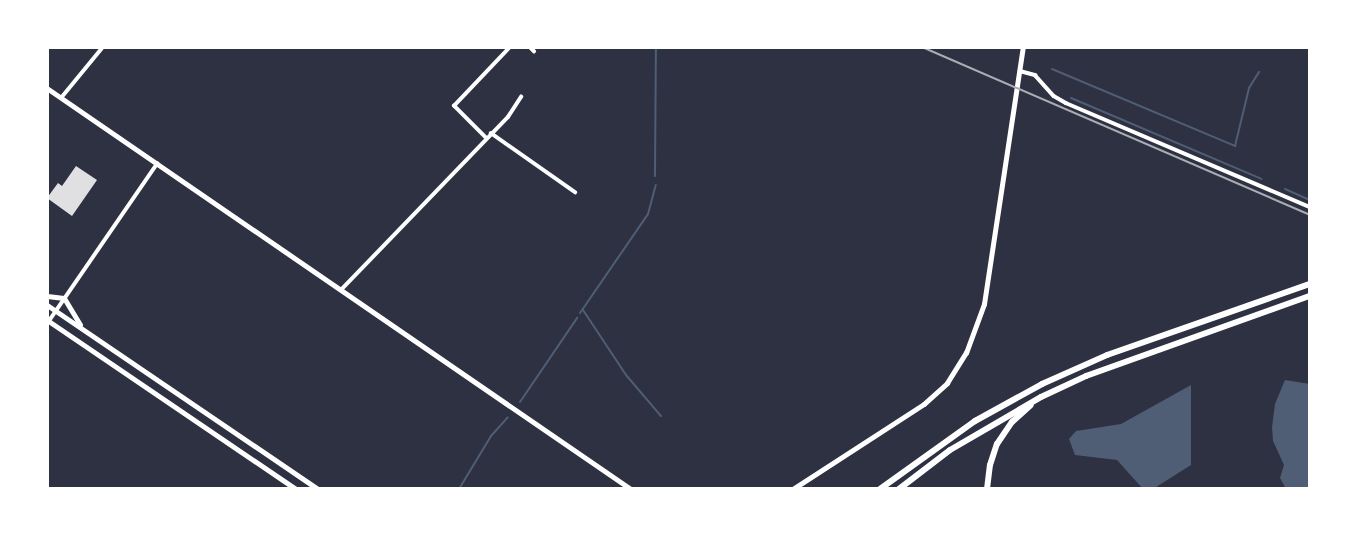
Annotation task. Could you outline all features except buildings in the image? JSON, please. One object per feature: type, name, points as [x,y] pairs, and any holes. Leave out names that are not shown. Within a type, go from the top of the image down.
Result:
[{"type":"highway","points":[[880,489],[975,421],[1042,384],[1107,355],[1310,284]]},
{"type":"highway","points":[[898,489],[950,450],[1041,397],[1086,376],[1310,296]]},
{"type":"highway","points":[[987,489],[990,465],[1002,436],[1012,422],[1041,397]]},
{"type":"main road","points":[[47,296],[64,298],[81,328]]},
{"type":"main road","points":[[47,305],[318,489]]},
{"type":"main road","points":[[48,320],[296,489]]},
{"type":"street","points":[[61,98],[103,47]]},
{"type":"street","points":[[486,138],[454,106],[510,47]]},
{"type":"street","points":[[793,489],[924,404],[947,383],[961,363],[984,304],[1023,47]]},
{"type":"street","points":[[1020,71],[1035,75],[1054,96],[1066,103],[1310,207]]},
{"type":"street","points":[[47,89],[631,489]]},
{"type":"street","points":[[341,290],[508,117],[521,97]]},
{"type":"street","points":[[491,133],[575,192]]},
{"type":"street","points":[[48,320],[157,164]]},
{"type":"water","points":[[1285,380],[1310,384],[1310,489],[1286,489],[1280,478],[1284,465],[1273,441],[1272,427],[1275,404]]},
{"type":"water","points":[[1191,385],[1191,465],[1153,489],[1143,489],[1117,460],[1075,455],[1069,439],[1076,431],[1121,424]]},
{"type":"waterway","points":[[655,176],[656,47]]},
{"type":"waterway","points":[[1052,69],[1235,146],[1249,88],[1259,72]]},
{"type":"waterway","points":[[1071,98],[1262,179]]},
{"type":"waterway","points":[[580,313],[648,214],[656,185]]},
{"type":"waterway","points":[[1285,189],[1310,200]]},
{"type":"waterway","points":[[583,310],[626,375],[661,416]]},
{"type":"waterway","points":[[520,402],[577,318]]},
{"type":"waterway","points":[[459,489],[491,436],[508,417]]},
{"type":"railway","points":[[922,47],[1310,215]]}]
